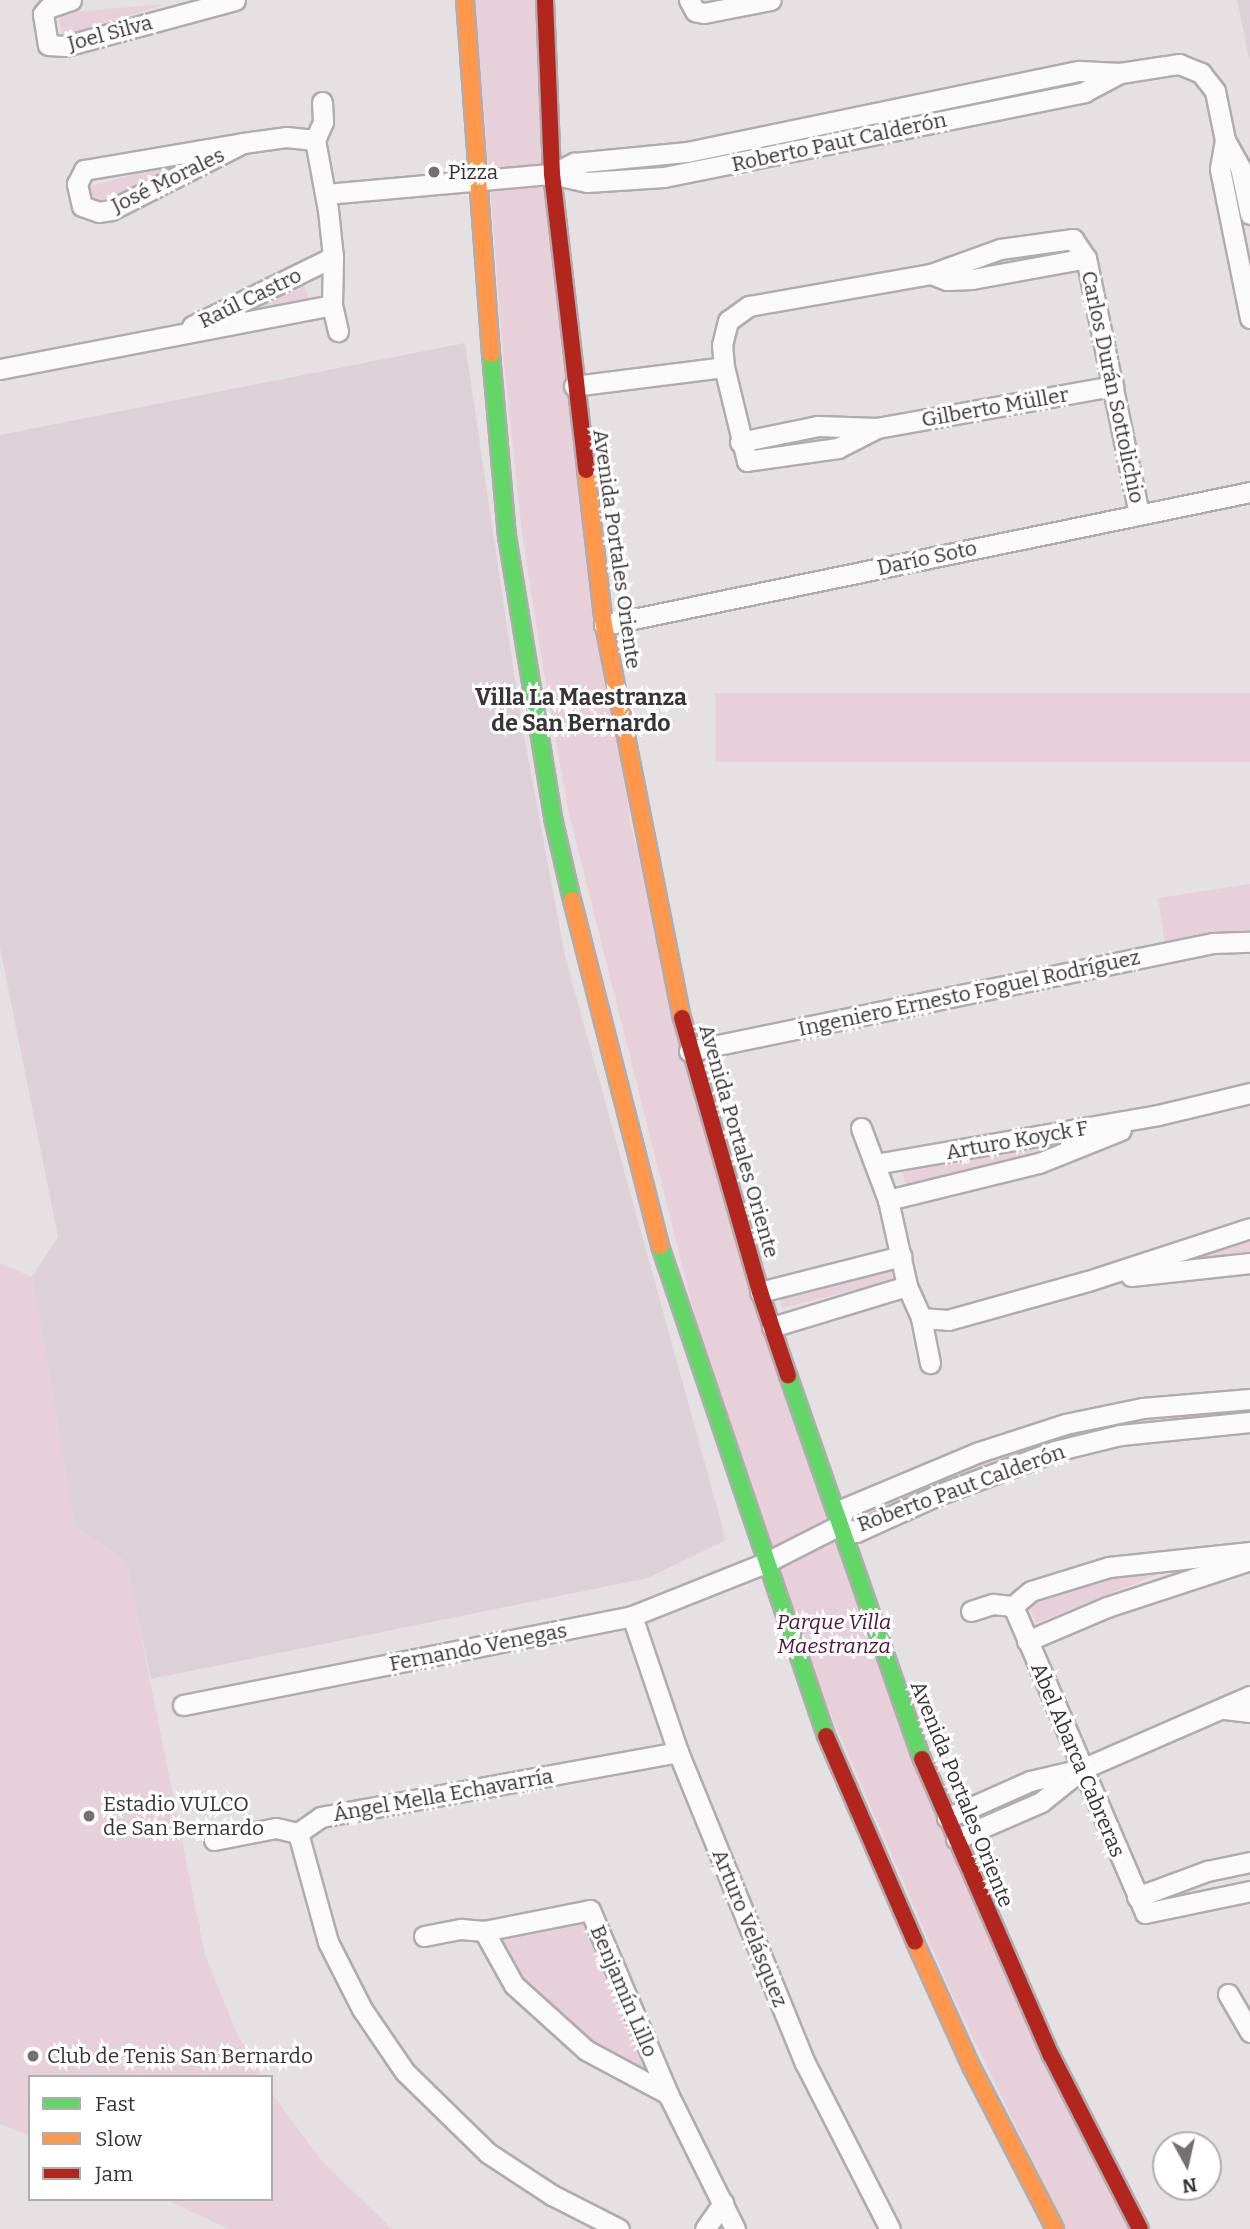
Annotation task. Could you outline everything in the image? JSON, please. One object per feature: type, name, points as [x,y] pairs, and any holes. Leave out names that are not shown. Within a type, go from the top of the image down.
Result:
[{"type":"street","name":"Joel Silva","points":[[71,0],[43,14],[48,46],[65,46],[234,0]]},
{"type":"street","points":[[466,0],[475,183],[507,536],[553,818],[603,1032],[672,1289],[837,1767],[971,2066],[1055,2229]]},
{"type":"street","name":"Avenida Portales Oriente","points":[[545,0],[552,174],[574,386],[604,625],[688,1051],[760,1292],[838,1526],[912,1735],[1052,2055],[1140,2229]]},
{"type":"street","points":[[692,6],[771,0]]},
{"type":"street","name":"Roberto Paut Calderón","points":[[326,194],[475,183],[552,174],[574,163],[687,152],[1079,71],[1120,74],[1168,64],[1201,73],[1215,91],[1225,141],[1240,167],[1250,214]]},
{"type":"street","points":[[322,103],[323,122],[315,141],[326,194],[334,257],[332,305],[338,331]]},
{"type":"street","name":"José Morales","points":[[243,143],[111,210],[99,212],[82,206],[77,184],[84,170],[243,143],[286,137],[315,141]]},
{"type":"street","name":"Roberto Paut Calderón","points":[[1225,141],[1220,169],[1250,318]]},
{"type":"street","points":[[1065,237],[1078,242],[1086,258],[984,278],[947,280],[930,274],[977,255],[1065,237]]},
{"type":"street","name":"Raúl Castro","points":[[166,338],[334,257]]},
{"type":"street","name":"Carlos Durán Sottolichio","points":[[1086,258],[1139,515]]},
{"type":"street","name":"Gilberto Müller","points":[[930,274],[740,310],[723,336],[724,367],[745,458],[757,463],[838,449],[877,428],[1113,386]]},
{"type":"street","name":"Raúl Castro","points":[[0,369],[332,305]]},
{"type":"street","points":[[574,386],[724,367]]},
{"type":"street","name":"Darío Soto","points":[[604,625],[1250,492]]},
{"type":"street","name":"Ingeniero Ernesto Foguel Rodríguez","points":[[688,1051],[1213,943],[1250,942]]},
{"type":"street","name":"Arturo Koyck F","points":[[875,1164],[1158,1115],[1250,1093]]},
{"type":"street","name":"Arturo Koyck F","points":[[888,1200],[1039,1163],[1158,1115]]},
{"type":"street","points":[[861,1128],[888,1200],[907,1286],[922,1318],[930,1363]]},
{"type":"street","points":[[922,1318],[948,1320],[1088,1281],[1250,1228]]},
{"type":"street","points":[[760,1292],[901,1256]]},
{"type":"street","points":[[1088,1281],[1250,1263]]},
{"type":"street","points":[[772,1326],[907,1286]]},
{"type":"street","name":"Roberto Paut Calderón","points":[[765,1563],[838,1526],[845,1508],[979,1452],[1065,1424],[1143,1408],[1250,1399]]},
{"type":"street","name":"Roberto Paut Calderón","points":[[838,1526],[856,1532],[953,1489],[1055,1451],[1120,1435],[1250,1422]]},
{"type":"street","points":[[971,1611],[993,1604],[1013,1606],[1031,1591],[1109,1567],[1250,1552]]},
{"type":"street","points":[[1027,1641],[1107,1607],[1250,1560]]},
{"type":"street","name":"Fernando Venegas","points":[[183,1705],[632,1616],[765,1563]]},
{"type":"street","name":"Abel Abarca Cabreras","points":[[1013,1606],[1141,1905]]},
{"type":"street","name":"Arturo Velásquez","points":[[632,1616],[678,1752],[805,2063],[890,2229]]},
{"type":"street","points":[[947,1818],[1030,1781],[1082,1769],[1250,1696]]},
{"type":"street","points":[[1225,1709],[1250,1712]]},
{"type":"street","name":"Ángel Mella Echavarría","points":[[298,1833],[321,1817],[678,1752]]},
{"type":"street","points":[[956,1839],[1041,1802],[1082,1769]]},
{"type":"street","points":[[214,1840],[276,1828],[298,1833],[328,1942],[362,2009],[405,2072],[488,2153],[552,2195],[619,2229]]},
{"type":"street","points":[[1141,1905],[1207,1871],[1250,1862]]},
{"type":"street","points":[[1141,1905],[1250,1891]]},
{"type":"street","name":"Benjamín Lillo","points":[[424,1936],[461,1929],[484,1931],[590,1910],[668,2094],[735,2229]]},
{"type":"street","name":"Benjamín Lillo","points":[[484,1931],[514,1984],[586,2050],[668,2094]]},
{"type":"street","points":[[1228,1994],[1249,2027]]},
{"type":"street","points":[[705,2229],[723,2203]]},
{"type":"shaded area","points":[[1237,0],[1250,0],[1250,61],[1248,53]]},
{"type":"shaded area","points":[[465,343],[520,714],[565,956],[726,1540],[648,1578],[151,1679],[126,1562],[75,1526],[32,1277],[58,1237],[0,948],[0,435]]},
{"type":"green space","name":"Parque Villa Maestranza","points":[[475,0],[539,0],[630,823],[826,1509],[1135,2229],[1066,2229],[955,2001],[802,1648],[709,1372],[568,809],[541,656],[522,533],[504,364]]},
{"type":"green space","points":[[167,4],[62,36],[58,13]]},
{"type":"green space","points":[[194,158],[94,208],[87,187]]},
{"type":"green space","points":[[302,278],[309,300],[201,319]]},
{"type":"green space","points":[[715,693],[1250,693],[1250,762],[715,762]]},
{"type":"green space","points":[[1250,884],[1250,936],[1210,934],[1165,945],[1158,898]]},
{"type":"green space","points":[[1061,1143],[907,1191],[902,1169]]},
{"type":"green space","points":[[1250,1237],[1250,1259],[1160,1267]]},
{"type":"green space","name":"Estadio VULCO de San Bernardo","points":[[0,1263],[32,1277],[75,1526],[126,1561],[205,1954],[236,2031],[261,2075],[28,2075],[28,2135],[0,2124]]},
{"type":"green space","points":[[889,1265],[893,1281],[782,1308],[778,1293]]},
{"type":"green space","points":[[1250,1405],[1250,1415],[1112,1428],[860,1521],[855,1515],[967,1465],[1051,1436],[1136,1418]]},
{"type":"green space","points":[[1211,1553],[1036,1623],[1026,1598]]},
{"type":"green space","points":[[583,1924],[649,2073],[597,2047],[524,1983],[497,1940]]},
{"type":"green space","points":[[273,2095],[321,2160],[392,2229],[228,2229],[169,2201],[273,2201]]},
{"type":"traffic: fast","points":[[491,354],[507,536],[553,818],[572,900]]},
{"type":"traffic: fast","points":[[660,1246],[826,1736]]},
{"type":"traffic: fast","points":[[788,1375],[922,1759]]},
{"type":"traffic: slow","points":[[465,0],[491,354]]},
{"type":"traffic: slow","points":[[586,470],[604,625],[682,1018]]},
{"type":"traffic: slow","points":[[572,900],[660,1246]]},
{"type":"traffic: slow","points":[[915,1942],[971,2066],[1055,2229]]},
{"type":"traffic: jam","points":[[545,0],[552,174],[586,470]]},
{"type":"traffic: jam","points":[[682,1018],[760,1292],[788,1375]]},
{"type":"traffic: jam","points":[[826,1736],[915,1942]]},
{"type":"traffic: jam","points":[[922,1759],[1051,2055],[1140,2229]]},
{"type":"place","name":"Pizza","points":[[434,172]]},
{"type":"place","name":"Estadio VULCO de San Bernardo","points":[[89,1816]]},
{"type":"place","name":"Club de Tenis San Bernardo","points":[[33,2056]]},
{"type":"district","name":"Villa La Maestranza de San Bernardo","points":[[581,710]]}]
